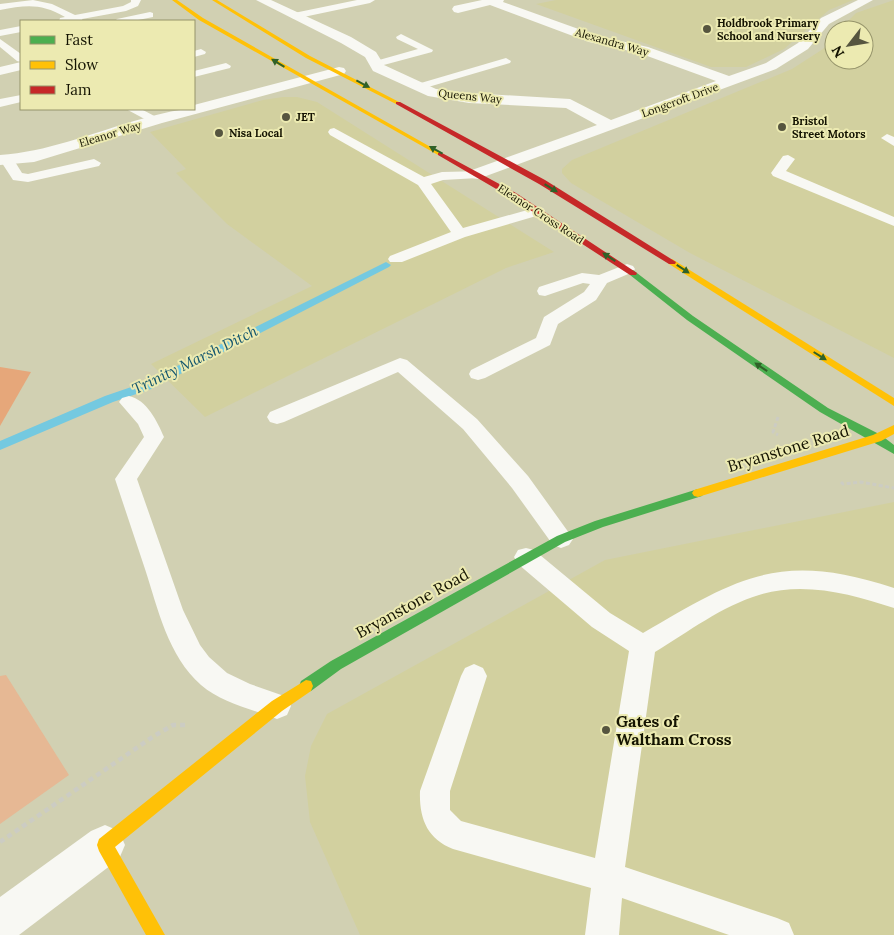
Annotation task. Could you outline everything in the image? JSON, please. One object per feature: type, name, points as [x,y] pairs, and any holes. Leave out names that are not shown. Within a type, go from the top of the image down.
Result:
[{"type":"main road","name":"Eleanor Cross Road","points":[[174,0],[201,19],[478,174],[538,211],[626,269],[690,318],[824,410],[877,438],[894,450]]},
{"type":"main road","name":"Eleanor Cross Road","points":[[214,0],[308,57],[339,71],[509,163],[642,243],[894,403]]},
{"type":"main road","name":"Bryanstone Road","points":[[105,844],[277,706],[336,665],[526,557],[561,539],[618,519],[877,438],[894,429]]},
{"type":"main road","points":[[105,844],[156,935]]},
{"type":"street","name":"Queens Way","points":[[262,0],[366,51],[384,71],[418,87],[442,95],[570,104],[609,125]]},
{"type":"street","name":"Longcroft Drive","points":[[478,174],[771,66],[791,55],[814,35],[825,21],[867,0]]},
{"type":"street","name":"Alexandra Way","points":[[458,10],[495,1],[594,39],[649,52],[731,82]]},
{"type":"street","points":[[0,70],[20,66]]},
{"type":"street","name":"Eleanor Way","points":[[195,110],[339,71]]},
{"type":"street","name":"Eleanor Way","points":[[3,160],[28,158],[194,110]]},
{"type":"street","points":[[0,923],[105,844]]},
{"type":"lane","points":[[0,7],[38,0],[52,4],[76,20],[126,8],[134,4],[136,0]]},
{"type":"lane","points":[[294,16],[370,0]]},
{"type":"lane","points":[[125,20],[150,15]]},
{"type":"lane","points":[[0,33],[20,29]]},
{"type":"lane","points":[[376,64],[428,50],[401,37]]},
{"type":"lane","points":[[0,42],[20,58]]},
{"type":"lane","points":[[418,87],[506,62]]},
{"type":"lane","points":[[195,74],[226,66]]},
{"type":"lane","points":[[0,104],[20,98]]},
{"type":"lane","points":[[134,110],[156,120]]},
{"type":"lane","points":[[334,132],[423,182],[460,234]]},
{"type":"lane","points":[[788,159],[778,173],[894,222]]},
{"type":"lane","points":[[3,160],[18,177],[28,178],[94,162]]},
{"type":"lane","points":[[423,182],[442,176],[478,174]]},
{"type":"lane","points":[[396,259],[460,234],[538,211]]},
{"type":"lane","points":[[478,374],[544,341],[550,321],[590,296],[602,280],[626,269]]},
{"type":"lane","points":[[546,291],[582,278],[602,280]]},
{"type":"lane","points":[[277,416],[400,364],[470,424],[520,482],[561,539]]},
{"type":"lane","points":[[129,402],[147,421],[154,437],[149,448],[131,467],[126,480],[173,614],[186,644],[196,661],[211,677],[277,706]]},
{"type":"lane","points":[[526,557],[601,620],[643,646]]},
{"type":"lane","points":[[643,646],[717,602],[756,585],[800,578],[868,588],[894,598]]},
{"type":"lane","points":[[602,935],[608,877],[643,646]]},
{"type":"lane","points":[[474,676],[435,791],[434,809],[440,824],[453,834],[608,877],[777,935]]},
{"type":"path","points":[[837,479],[843,484],[861,482],[894,488]]},
{"type":"path","points":[[0,842],[146,741],[173,725],[188,725],[196,732],[212,758]]},
{"type":"shaded area","name":"Holdbrook Primary School and Nursery","points":[[556,0],[853,0],[829,10],[784,49],[746,67],[711,67],[536,4]]},
{"type":"shaded area","points":[[894,0],[894,358],[690,253],[571,183],[562,173],[562,169],[572,160],[792,69],[824,48],[824,70],[874,70],[874,20],[849,20],[856,13]]},
{"type":"shaded area","points":[[297,97],[317,102],[554,252],[506,268],[205,417],[151,364],[312,286],[227,224],[176,173],[186,169],[150,132],[263,100]]},
{"type":"shaded area","points":[[0,367],[31,372],[0,426]]},
{"type":"shaded area","name":"Gates of Waltham Cross","points":[[894,502],[894,935],[360,935],[310,822],[305,776],[311,746],[327,714],[605,560]]},
{"type":"shaded area","points":[[6,675],[69,775],[0,824],[0,676]]},
{"type":"waterway","name":"Trinity Marsh Ditch","points":[[0,446],[109,399],[147,386],[386,265]]},
{"type":"traffic: fast","points":[[633,273],[690,318],[824,410],[877,438],[894,450]]},
{"type":"traffic: fast","points":[[306,686],[336,665],[561,539],[599,524],[698,493]]},
{"type":"traffic: slow","points":[[174,0],[201,19],[440,154]]},
{"type":"traffic: slow","points":[[214,0],[308,57],[398,103]]},
{"type":"traffic: slow","points":[[672,262],[894,403]]},
{"type":"traffic: slow","points":[[698,493],[877,438],[894,429]]},
{"type":"traffic: slow","points":[[156,935],[105,845],[277,706],[306,686]]},
{"type":"traffic: jam","points":[[398,103],[542,182],[672,262]]},
{"type":"traffic: jam","points":[[440,154],[513,195],[633,273]]},
{"type":"place","name":"Holdbrook Primary School and Nursery","points":[[707,29]]},
{"type":"place","name":"JET","points":[[286,117]]},
{"type":"place","name":"Bristol Street Motors","points":[[782,127]]},
{"type":"place","name":"Nisa Local","points":[[219,133]]},
{"type":"place","name":"Gates of Waltham Cross","points":[[606,730]]}]
